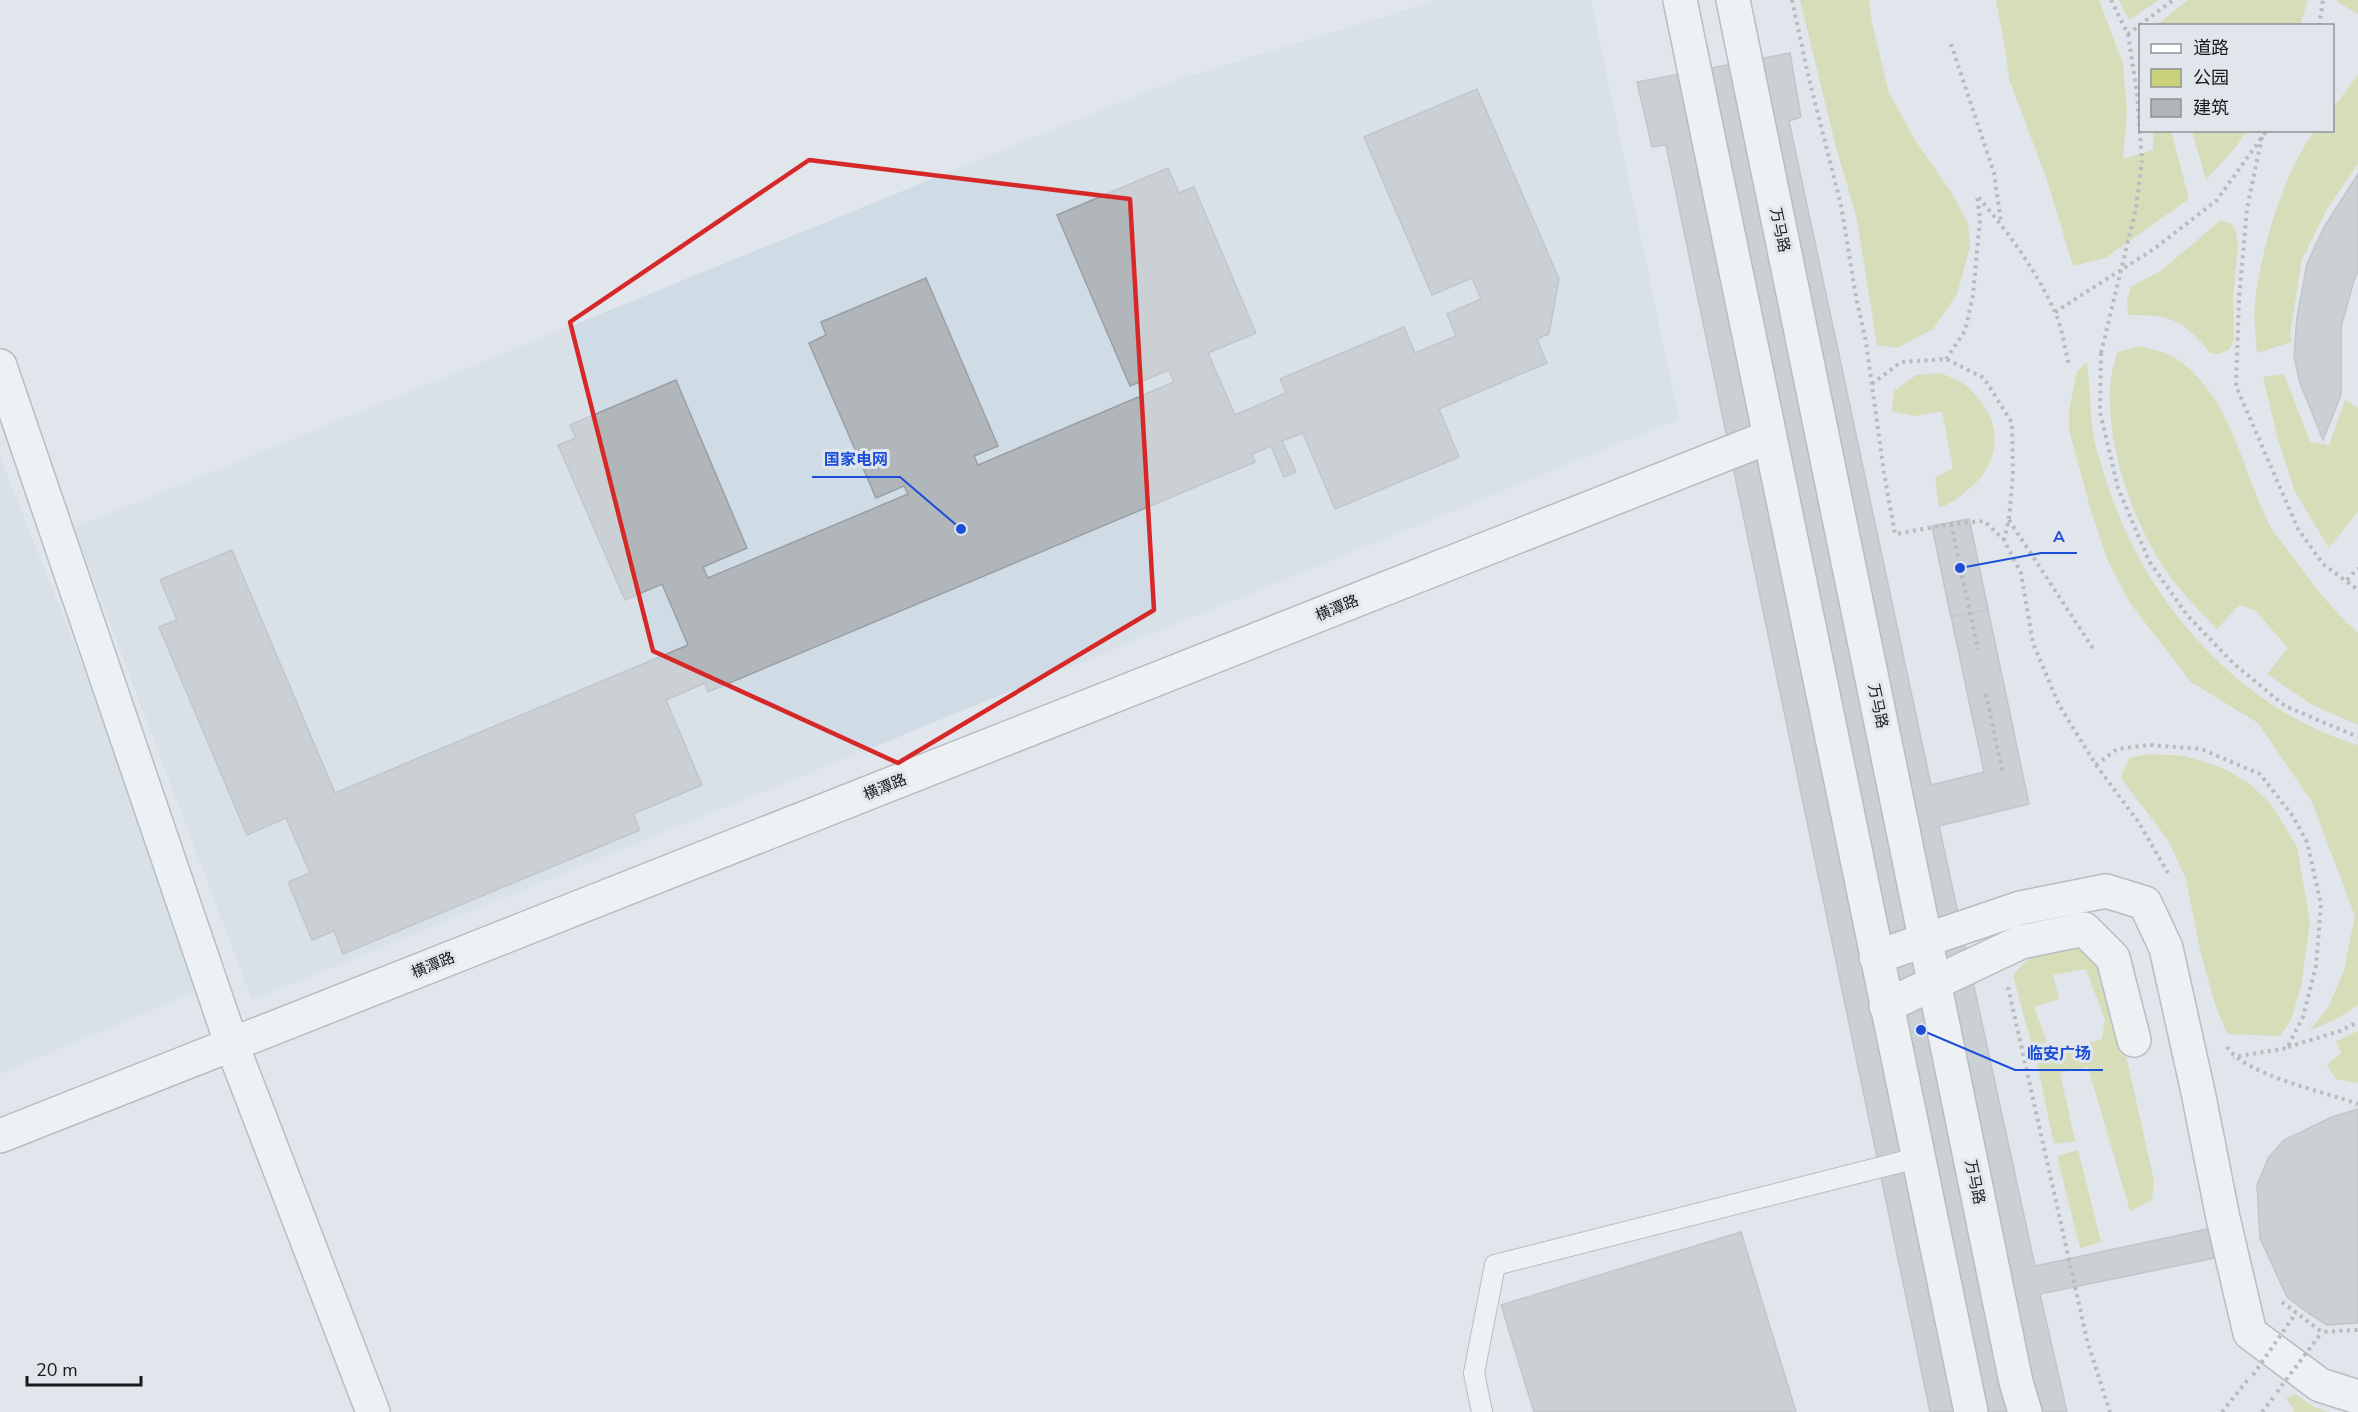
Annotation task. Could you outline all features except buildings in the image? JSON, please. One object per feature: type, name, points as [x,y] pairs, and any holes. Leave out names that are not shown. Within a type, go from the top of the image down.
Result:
[{"type":"street","points":[[1680,0],[1971,1412]]},
{"type":"street","name":"万马路","points":[[1733,0],[2016,1382],[2025,1412]]},
{"type":"street","points":[[0,366],[232,1044],[373,1412]]},
{"type":"street","name":"横潭路","points":[[0,1136],[1769,437]]},
{"type":"street","points":[[1876,957],[2020,908],[2106,891],[2145,903],[2166,948],[2223,1218],[2250,1333],[2320,1385],[2358,1397]]},
{"type":"street","points":[[1886,1006],[2021,942],[2084,929],[2113,958],[2134,1040]]},
{"type":"lane","points":[[1482,1412],[1474,1373],[1495,1264],[1917,1158]]},
{"type":"path","points":[[1792,0],[1809,79],[1841,205],[1866,342],[1895,534],[1951,524],[1984,521],[2004,540],[2021,573],[2033,643],[2059,705],[2096,765],[2139,823],[2169,877]]},
{"type":"path","points":[[2111,0],[2128,33],[2139,120]]},
{"type":"path","points":[[2140,24],[2173,0]]},
{"type":"path","points":[[2319,24],[2323,0]]},
{"type":"path","points":[[2128,33],[2139,25]]},
{"type":"path","points":[[1951,44],[1994,173],[2001,224]]},
{"type":"path","points":[[2140,132],[2142,161],[2136,208],[2101,353],[2100,412],[2118,488],[2149,561],[2187,615],[2233,663],[2285,706],[2358,737]]},
{"type":"path","points":[[2055,312],[2154,249],[2217,200],[2266,132]]},
{"type":"path","points":[[2262,137],[2247,208],[2239,299],[2236,386],[2298,529],[2323,564],[2358,590]]},
{"type":"path","points":[[1946,359],[1965,331],[1973,295],[1980,219],[1977,196],[2001,224],[2034,274],[2055,312],[2069,363]]},
{"type":"path","points":[[1872,384],[1901,362],[1946,359],[1984,378],[2012,423],[2013,474],[2009,519],[2004,540]]},
{"type":"path","points":[[2009,519],[2094,650]]},
{"type":"path","points":[[1951,524],[1978,650]]},
{"type":"path","points":[[2347,580],[2358,568]]},
{"type":"path","points":[[1986,693],[2002,770]]},
{"type":"path","points":[[2096,765],[2117,749],[2149,745],[2201,749],[2260,774],[2292,815],[2307,842],[2321,904],[2316,966],[2303,1017],[2287,1048]]},
{"type":"path","points":[[2021,942],[2007,990],[2087,1340],[2110,1412]]},
{"type":"path","points":[[2233,1057],[2287,1048],[2340,1031],[2358,1022]]},
{"type":"path","points":[[2223,1040],[2233,1057],[2265,1073],[2358,1104]]},
{"type":"path","points":[[2222,1412],[2253,1374],[2296,1313]]},
{"type":"path","points":[[2262,1412],[2322,1332]]},
{"type":"highlighted area","points":[[809,160],[1130,199],[1154,610],[898,763],[653,651],[570,322]]},
{"type":"shaded area","points":[[1438,0],[1591,0],[1679,419],[252,1000],[74,528],[1173,81]]},
{"type":"shaded area","points":[[0,457],[209,986],[0,1074]]},
{"type":"green space","points":[[1800,0],[1869,0],[1872,23],[1889,93],[1915,140],[1951,192],[1968,223],[1970,247],[1957,294],[1933,329],[1897,348],[1877,345],[1857,219],[1836,147]]},
{"type":"green space","points":[[1996,0],[2099,0],[2123,64],[2127,111],[2123,159],[2153,150],[2153,132],[2171,132],[2189,199],[2105,258],[2073,266],[2046,177],[2009,79]]},
{"type":"green space","points":[[2119,0],[2159,0],[2129,20]]},
{"type":"green space","points":[[2188,0],[2308,0],[2300,24],[2158,24]]},
{"type":"green space","points":[[2337,0],[2358,0],[2358,14],[2337,2]]},
{"type":"green space","points":[[2358,75],[2358,164],[2327,209],[2302,259],[2290,334],[2292,342],[2257,353],[2255,303],[2262,261],[2275,213],[2293,167],[2314,132],[2334,132],[2334,107]]},
{"type":"green space","points":[[2193,132],[2246,132],[2234,149],[2206,180]]},
{"type":"green space","points":[[2221,220],[2232,224],[2238,245],[2233,297],[2234,340],[2229,350],[2218,354],[2210,353],[2192,333],[2175,321],[2155,316],[2128,315],[2127,300],[2131,287],[2162,270]]},
{"type":"green space","points":[[2139,346],[2174,357],[2193,372],[2209,390],[2232,432],[2272,530],[2321,594],[2358,633],[2358,725],[2311,704],[2267,674],[2288,648],[2255,610],[2239,605],[2217,629],[2184,594],[2156,555],[2136,515],[2120,470],[2111,423],[2111,379],[2117,352]]},
{"type":"green space","points":[[2087,362],[2094,439],[2104,474],[2120,519],[2141,562],[2168,603],[2198,641],[2233,675],[2272,704],[2313,728],[2358,745],[2358,1005],[2338,1018],[2309,1031],[2329,1006],[2344,970],[2355,916],[2312,802],[2258,723],[2191,682],[2130,603],[2108,561],[2090,507],[2069,430],[2069,411],[2077,371]]},
{"type":"green space","points":[[1940,373],[1962,383],[1986,409],[1992,422],[1994,450],[1982,476],[1956,499],[1939,507],[1935,478],[1953,468],[1942,411],[1914,416],[1892,411],[1894,391],[1916,375]]},
{"type":"green space","points":[[2284,374],[2310,442],[2329,445],[2345,400],[2358,408],[2358,511],[2329,548],[2295,492],[2277,436],[2263,377]]},
{"type":"green space","points":[[2149,754],[2185,756],[2223,768],[2251,785],[2271,804],[2297,847],[2310,922],[2301,987],[2291,1020],[2280,1036],[2227,1034],[2215,1004],[2201,954],[2186,879],[2168,840],[2121,778],[2129,758]]},
{"type":"green space","points":[[2086,943],[2102,965],[2130,1073],[2154,1181],[2152,1200],[2130,1211],[2088,1067],[2060,1073],[2075,1141],[2054,1144],[2036,1058],[2102,1039],[2105,1020],[2086,969],[2053,975],[2059,999],[2034,1007],[2047,1042],[2032,1046],[2013,975],[2030,959],[2046,950],[2064,945]]},
{"type":"green space","points":[[2358,1031],[2358,1083],[2336,1079],[2327,1065],[2341,1053],[2336,1041]]},
{"type":"green space","points":[[2078,1150],[2101,1242],[2080,1248],[2057,1156]]},
{"type":"green space","points":[[2295,1394],[2314,1407],[2328,1412],[2293,1412],[2294,1409],[2286,1399]]},
{"type":"place","name":"国家电网","points":[[961,529]]},
{"type":"place","name":"A","points":[[1960,568]]},
{"type":"place","name":"临安广场","points":[[1921,1030]]}]
